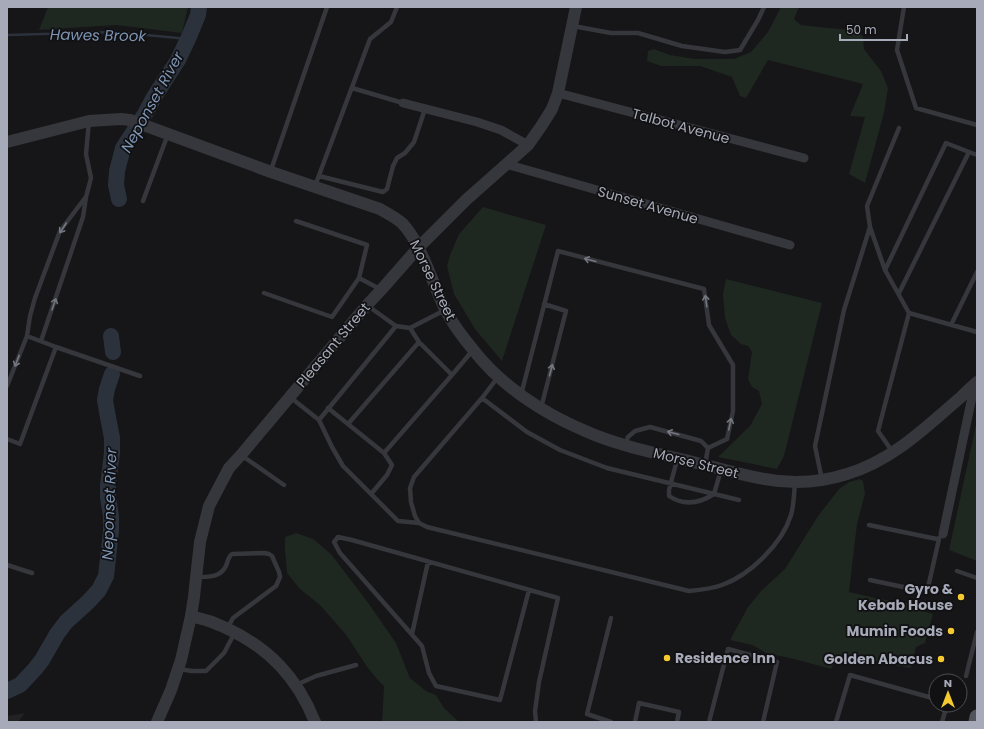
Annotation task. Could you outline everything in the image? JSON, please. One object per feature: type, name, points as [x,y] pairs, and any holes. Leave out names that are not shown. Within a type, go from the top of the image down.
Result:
[{"type":"main road","points":[[976,722],[977,717]]},
{"type":"street","name":"Pleasant Street","points":[[157,722],[171,690],[178,669],[191,616],[200,542],[209,506],[229,468],[367,305],[418,248],[475,191],[528,145],[552,109],[558,93],[576,7]]},
{"type":"street","name":"Talbot Avenue","points":[[558,93],[804,158]]},
{"type":"street","points":[[403,103],[477,122],[501,130],[528,145]]},
{"type":"street","name":"Morse Street","points":[[7,142],[89,121],[121,119],[130,120],[270,172],[317,181],[380,209],[394,216],[409,232],[453,323],[484,363],[498,377],[521,395],[556,417],[583,431],[625,445],[760,479],[795,482],[822,480],[860,470],[893,453],[927,426],[976,383]]},
{"type":"street","name":"Sunset Avenue","points":[[506,164],[790,245]]},
{"type":"street","points":[[940,537],[976,383]]},
{"type":"street","points":[[191,616],[210,621],[242,636],[265,651],[284,669],[296,686],[309,708],[315,722]]},
{"type":"lane","points":[[270,172],[327,7]]},
{"type":"lane","points":[[397,7],[391,22],[370,39],[317,181],[383,192],[387,189],[393,166],[397,158],[405,153],[414,142],[425,109]]},
{"type":"lane","points":[[572,26],[611,33],[638,33],[682,46],[725,52],[740,50],[764,7]]},
{"type":"lane","points":[[904,7],[897,50],[916,108],[977,125]]},
{"type":"lane","points":[[352,88],[403,103]]},
{"type":"lane","points":[[41,341],[83,217],[91,178],[86,154],[89,121]]},
{"type":"lane","points":[[893,453],[878,431],[909,313],[885,270],[870,227],[867,206],[899,128]]},
{"type":"lane","points":[[143,201],[168,134]]},
{"type":"lane","points":[[885,270],[946,143],[977,155]]},
{"type":"lane","points":[[899,293],[969,152]]},
{"type":"lane","points":[[7,386],[27,336],[35,298],[60,232],[86,197]]},
{"type":"lane","points":[[264,293],[332,316],[359,278],[367,245],[296,221]]},
{"type":"lane","points":[[822,480],[815,446],[844,310],[870,227]]},
{"type":"lane","points":[[521,395],[558,251],[704,289],[709,325],[733,365],[733,411],[727,439],[708,448]]},
{"type":"lane","points":[[951,325],[977,272]]},
{"type":"lane","points":[[359,278],[382,289]]},
{"type":"lane","points":[[541,408],[566,311],[544,304]]},
{"type":"lane","points":[[367,305],[396,326],[410,328],[446,310]]},
{"type":"lane","points":[[909,313],[977,332]]},
{"type":"lane","points":[[319,420],[396,326]]},
{"type":"lane","points":[[410,328],[419,342],[452,375]]},
{"type":"lane","points":[[27,336],[140,376]]},
{"type":"lane","points":[[348,424],[419,342]]},
{"type":"lane","points":[[7,439],[20,444],[56,347]]},
{"type":"lane","points":[[384,453],[474,350]]},
{"type":"lane","points":[[419,523],[415,516],[411,502],[410,488],[414,477],[482,398],[498,377]]},
{"type":"lane","points":[[290,396],[319,420],[343,466],[398,521],[419,523],[428,527],[689,591],[704,590],[721,586],[751,570],[776,543],[786,527],[794,502],[795,482]]},
{"type":"lane","points":[[482,398],[527,432],[560,450],[607,468],[740,500]]},
{"type":"lane","points":[[328,408],[384,453],[392,465],[387,475],[371,494]]},
{"type":"lane","points":[[625,445],[628,437],[635,431],[650,427],[701,441],[708,448]]},
{"type":"lane","points":[[705,465],[708,448]]},
{"type":"lane","points":[[241,455],[284,485]]},
{"type":"lane","points":[[677,458],[669,490],[669,496],[674,500],[686,503],[707,499],[714,494],[721,469]]},
{"type":"lane","points":[[869,525],[940,537],[927,592],[870,580]]},
{"type":"lane","points":[[529,590],[500,700],[436,686],[429,673],[422,646],[340,553],[334,542],[338,537],[352,540],[558,598],[538,682],[534,711],[536,722]]},
{"type":"lane","points":[[178,669],[206,671],[224,653],[231,631],[233,618],[276,586],[280,577],[272,556],[264,553],[232,554],[229,556],[223,570],[219,574],[196,578]]},
{"type":"lane","points":[[412,634],[428,562]]},
{"type":"lane","points":[[7,565],[32,573]]},
{"type":"lane","points":[[957,571],[977,578]]},
{"type":"lane","points":[[611,618],[587,714],[611,722]]},
{"type":"lane","points":[[967,673],[977,632]]},
{"type":"lane","points":[[709,722],[728,649],[777,662],[763,722]]},
{"type":"lane","points":[[296,686],[316,676],[356,665]]},
{"type":"lane","points":[[836,722],[850,675],[928,697]]},
{"type":"lane","points":[[635,722],[639,703],[679,712],[677,722]]},
{"type":"shaded area","points":[[48,7],[188,7],[182,33],[116,25],[39,30]]},
{"type":"shaded area","points":[[781,7],[799,7],[794,19],[801,25],[858,31],[863,37],[864,49],[881,71],[888,88],[884,113],[865,183],[849,174],[865,117],[850,116],[863,84],[768,60],[746,98],[740,96],[732,77],[700,66],[661,66],[647,61],[648,51],[654,49],[670,55],[695,59],[734,59],[751,52],[768,32]]},
{"type":"shaded area","points":[[483,207],[546,225],[502,361],[475,329],[454,294],[447,266],[459,234]]},
{"type":"shaded area","points":[[726,279],[822,303],[784,456],[777,469],[718,457],[750,426],[762,404],[759,391],[752,387],[748,379],[752,352],[748,346],[741,344],[731,335],[725,318],[723,294]]},
{"type":"shaded area","points":[[977,420],[977,561],[949,550]]},
{"type":"shaded area","points":[[860,479],[863,481],[865,494],[857,524],[849,592],[880,599],[914,604],[917,609],[933,614],[925,643],[916,647],[911,668],[863,660],[845,659],[836,661],[831,669],[766,653],[752,645],[730,640],[748,607],[762,590],[785,569],[818,516],[839,489],[849,482]]},
{"type":"shaded area","points":[[296,533],[313,539],[331,554],[396,643],[410,678],[426,691],[436,695],[444,708],[459,722],[382,722],[384,686],[367,667],[347,636],[320,605],[300,589],[287,573],[285,537]]},
{"type":"shaded area","points":[[25,713],[18,722],[7,722],[7,716]]},
{"type":"waterway","name":"Neponset River","points":[[119,199],[116,185],[117,171],[123,148],[178,60],[198,15],[199,7]]},
{"type":"waterway","name":"Hawes Brook","points":[[7,35],[115,32],[188,39]]},
{"type":"waterway","name":"Neponset River","points":[[111,336],[113,352]]},
{"type":"waterway","name":"Neponset River","points":[[7,691],[20,685],[35,669],[66,622],[99,590],[106,576],[111,531],[108,485],[112,453],[112,438],[105,400],[112,374]]},
{"type":"place","name":"Gyro & Kebab House","points":[[961,597]]},
{"type":"place","name":"Mumin Foods","points":[[951,631]]},
{"type":"place","name":"Residence Inn","points":[[667,658]]},
{"type":"place","name":"Golden Abacus","points":[[941,659]]}]
